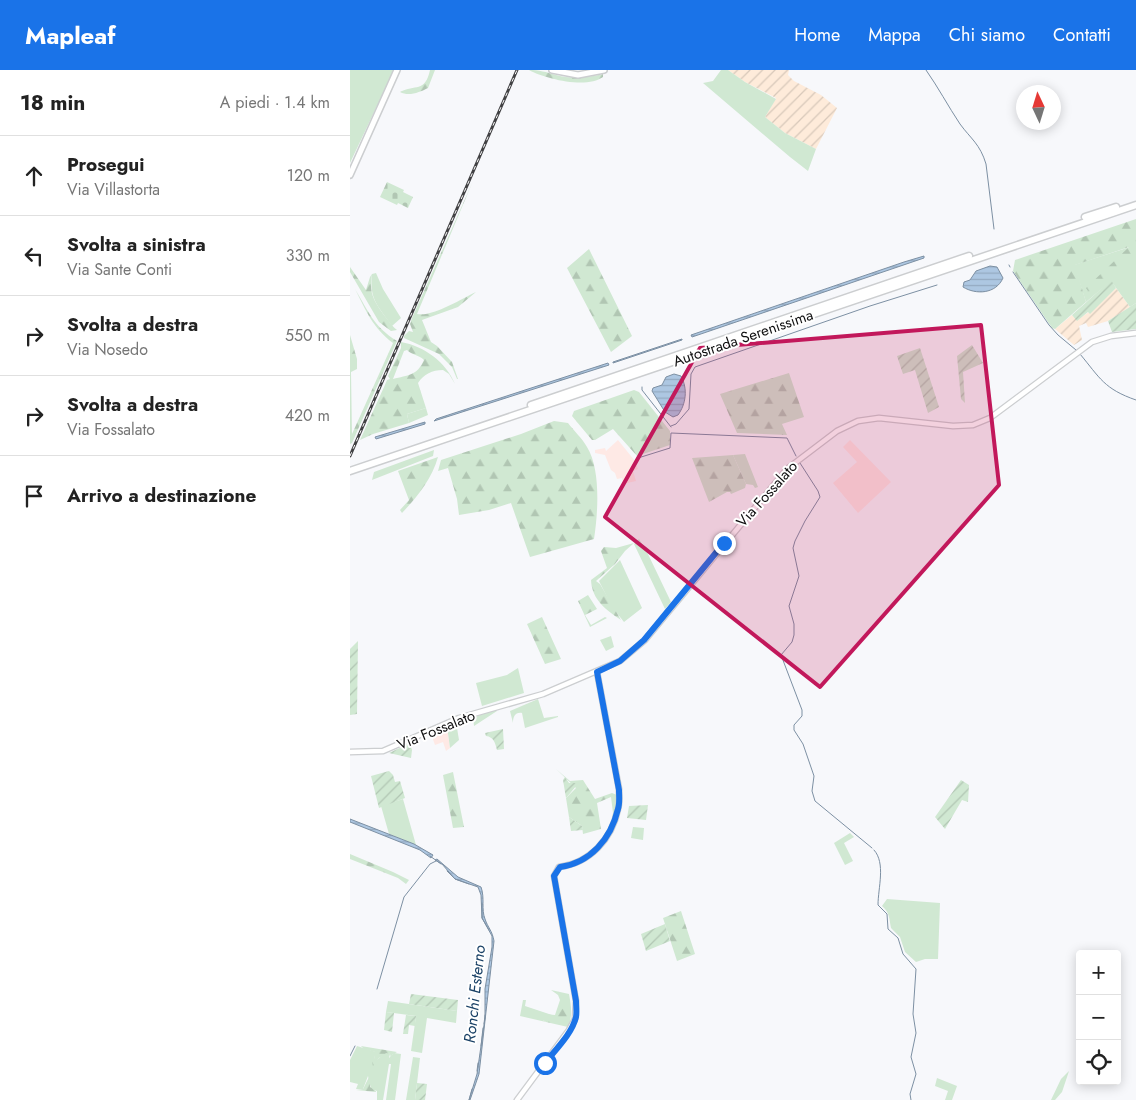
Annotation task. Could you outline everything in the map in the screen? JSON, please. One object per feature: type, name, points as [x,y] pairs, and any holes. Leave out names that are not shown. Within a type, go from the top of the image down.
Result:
[{"type":"highway","name":"Autostrada Serenissima","points":[[351,469],[1136,200]]},
{"type":"highway","name":"Autostrada Serenissima","points":[[351,469],[1136,205]]},
{"type":"main road","points":[[350,174],[397,70]]},
{"type":"main road","points":[[552,70],[578,75],[603,70]]},
{"type":"street","name":"Via Fossalato","points":[[350,752],[375,752],[388,749],[459,718],[531,698],[620,661],[644,640],[787,469],[846,425],[869,418],[953,426],[973,425],[990,418],[1092,342],[1111,336],[1136,332]]},
{"type":"street","points":[[517,1100],[569,1030],[575,1019],[576,1001],[554,876],[560,867],[580,862],[598,848],[607,837],[619,807],[619,790],[597,672]]},
{"type":"highlighted area","points":[[981,325],[999,485],[820,687],[605,517],[700,348]]},
{"type":"shaded area","points":[[728,70],[789,70],[788,75],[794,81],[821,95],[837,108],[816,149],[785,133],[765,117],[776,98],[745,82]]},
{"type":"shaded area","points":[[1116,288],[1130,307],[1108,321],[1088,327],[1086,323],[1079,326],[1082,340],[1074,345],[1055,329],[1072,315],[1077,320],[1090,313]]},
{"type":"shaded area","points":[[618,440],[635,461],[638,469],[633,471],[636,481],[623,484],[622,478],[617,479],[615,473],[611,470],[605,455],[595,453],[595,450],[605,448],[606,451]]},
{"type":"shaded area","points":[[850,440],[891,482],[858,513],[833,483],[857,462],[843,447]]},
{"type":"shaded area","points":[[447,726],[450,748],[446,751],[443,742],[435,745],[431,734]]},
{"type":"green space","points":[[350,70],[394,70],[350,163]]},
{"type":"green space","points":[[430,70],[435,70],[428,88],[411,94],[400,92],[422,85],[428,77]]},
{"type":"green space","points":[[529,70],[567,77],[603,74],[603,77],[596,81],[587,82],[566,81],[545,77]]},
{"type":"green space","points":[[721,70],[728,70],[776,99],[765,117],[785,133],[816,149],[808,171],[703,83],[713,81]]},
{"type":"green space","points":[[473,181],[417,314],[431,313],[476,292],[458,307],[422,320],[431,342],[452,362],[457,379],[452,367],[439,354],[404,338],[404,336],[409,331],[413,332],[410,324],[412,318]]},
{"type":"green space","points":[[387,182],[404,190],[403,192],[413,197],[408,208],[380,197]]},
{"type":"green space","points":[[1136,219],[1136,258],[1087,299],[1085,295],[1088,291],[1086,288],[1129,247],[1075,265],[1086,302],[1055,329],[1052,328],[1013,271],[1015,260]]},
{"type":"green space","points":[[1136,245],[1136,303],[1130,307],[1111,281],[1086,302],[1074,265]]},
{"type":"green space","points":[[589,249],[632,336],[611,352],[567,268]]},
{"type":"green space","points":[[1107,256],[1114,256],[1083,284],[1080,276],[1085,273],[1084,270],[1093,271]]},
{"type":"green space","points":[[350,267],[366,290],[372,274],[371,286],[375,300],[384,315],[397,330],[391,331],[379,322],[350,272]]},
{"type":"green space","points":[[376,273],[383,289],[401,318],[392,326],[373,296],[372,274]]},
{"type":"green space","points":[[1111,280],[1116,288],[1090,314],[1088,312],[1077,321],[1072,315]]},
{"type":"green space","points":[[355,289],[377,324],[397,341],[350,444],[350,335],[357,359],[357,369],[351,372],[352,434],[393,343],[375,325]]},
{"type":"green space","points":[[1136,303],[1136,329],[1112,332],[1108,321]]},
{"type":"green space","points":[[401,342],[426,351],[440,362],[451,376],[455,384],[449,374],[443,370],[429,373],[418,383],[426,408],[407,414],[409,423],[360,440],[387,380],[390,379],[388,376],[401,348]],"holes":[[[407,350],[424,360],[415,372],[393,379],[404,351]]]},
{"type":"green space","points":[[972,345],[983,363],[963,372],[965,403],[961,399],[957,356]]},
{"type":"green space","points":[[920,348],[939,407],[928,413],[915,370],[903,374],[897,356]]},
{"type":"green space","points":[[789,373],[804,417],[782,424],[787,435],[737,433],[720,394]]},
{"type":"green space","points":[[634,390],[639,392],[670,431],[670,445],[637,456],[613,429],[592,440],[572,416],[574,411]]},
{"type":"green space","points":[[426,408],[428,415],[409,423],[407,414]]},
{"type":"green space","points":[[554,421],[568,423],[585,444],[595,467],[597,517],[594,539],[530,557],[511,503],[489,510],[459,515],[457,499],[448,468],[438,471],[441,460],[521,434]]},
{"type":"green space","points":[[434,450],[433,456],[372,480],[374,472]]},
{"type":"green space","points":[[745,454],[758,487],[755,488],[753,485],[746,484],[733,455]]},
{"type":"green space","points":[[733,455],[746,484],[745,488],[731,494],[727,492],[709,502],[692,458]]},
{"type":"green space","points":[[438,457],[432,473],[423,487],[402,513],[400,510],[409,500],[398,471]]},
{"type":"green space","points":[[639,539],[671,602],[665,609],[634,544]]},
{"type":"green space","points":[[634,543],[596,581],[600,584],[621,620],[605,608],[597,599],[591,580],[607,568],[601,551],[604,547],[616,548]]},
{"type":"green space","points":[[620,560],[642,608],[624,622],[612,607],[599,581]]},
{"type":"green space","points":[[588,595],[597,609],[585,615],[591,625],[605,617],[607,618],[590,627],[578,601]]},
{"type":"green space","points":[[542,617],[561,659],[545,664],[527,624]]},
{"type":"green space","points":[[611,636],[614,647],[606,651],[600,640]]},
{"type":"green space","points":[[358,641],[357,714],[350,715],[350,649]]},
{"type":"green space","points":[[518,668],[524,693],[482,706],[476,683],[507,675]]},
{"type":"green space","points":[[538,699],[544,718],[558,717],[525,728],[522,713],[518,713],[513,719],[513,723],[510,711]]},
{"type":"green space","points":[[495,709],[497,711],[474,726],[473,716]]},
{"type":"green space","points":[[456,722],[459,740],[450,748],[447,726]]},
{"type":"green space","points":[[503,729],[504,749],[497,750],[494,741],[486,736],[485,733]]},
{"type":"green space","points":[[410,743],[412,750],[411,758],[389,753]]},
{"type":"green space","points":[[556,769],[570,781],[583,780],[595,799],[612,793],[617,795],[618,806],[613,822],[611,821],[613,813],[611,797],[597,803],[601,829],[583,834],[582,826],[569,817],[566,798],[576,788]]},
{"type":"green space","points":[[389,771],[393,775],[395,782],[400,781],[405,798],[379,808],[371,776]]},
{"type":"green space","points":[[453,772],[464,827],[453,828],[443,775]]},
{"type":"green space","points":[[565,777],[569,783],[577,785],[566,798],[563,780]]},
{"type":"green space","points":[[961,780],[969,785],[968,802],[962,800],[945,829],[935,817]]},
{"type":"green space","points":[[403,799],[416,845],[389,834],[381,806]]},
{"type":"green space","points":[[648,805],[646,820],[627,818],[629,806]]},
{"type":"green space","points":[[569,817],[582,826],[583,830],[571,831]]},
{"type":"green space","points":[[633,827],[644,828],[643,840],[631,838]]},
{"type":"green space","points":[[850,833],[854,837],[844,843],[853,861],[845,865],[834,843]]},
{"type":"green space","points":[[350,854],[409,880],[406,884],[398,878],[350,859]]},
{"type":"green space","points":[[887,899],[940,903],[938,959],[925,959],[916,962],[905,952],[900,937],[891,928],[888,913],[882,906]]},
{"type":"green space","points":[[681,911],[695,954],[677,961],[663,918]]},
{"type":"green space","points":[[665,924],[670,941],[646,951],[641,934]]},
{"type":"green space","points":[[551,990],[569,994],[571,1015],[568,1027],[543,1020],[544,1014],[555,1015],[560,1000],[558,995]]},
{"type":"green space","points":[[411,994],[458,1000],[457,1011],[409,1004]]},
{"type":"green space","points":[[523,1000],[526,1000],[525,1006],[555,1016],[543,1020],[546,1022],[520,1016]]},
{"type":"green space","points":[[388,1001],[457,1011],[456,1023],[427,1018],[422,1053],[411,1051],[416,1016],[386,1012]]},
{"type":"green space","points":[[386,1012],[394,1013],[392,1032],[384,1030]]},
{"type":"green space","points":[[406,1015],[416,1016],[415,1026],[409,1025],[408,1034],[403,1034]]},
{"type":"green space","points":[[357,1046],[376,1052],[374,1059],[377,1060],[386,1052],[390,1054],[389,1058],[394,1053],[401,1054],[395,1100],[386,1100],[391,1064],[389,1064],[383,1100],[377,1100],[377,1091],[371,1089],[368,1076],[363,1089],[356,1089],[358,1084],[350,1082],[350,1060]]},
{"type":"green space","points":[[361,1046],[397,1052],[392,1055],[391,1059],[390,1054],[386,1053],[373,1066],[372,1062],[375,1052],[364,1049]]},
{"type":"green space","points":[[413,1057],[420,1058],[415,1100],[406,1100]]},
{"type":"green space","points":[[1069,1071],[1062,1092],[1055,1100],[1051,1100],[1061,1079]]},
{"type":"green space","points":[[370,1075],[370,1087],[377,1092],[356,1090],[363,1089]]},
{"type":"green space","points":[[937,1078],[957,1086],[952,1100],[945,1100],[948,1091],[935,1086]]},
{"type":"green space","points":[[417,1083],[427,1084],[425,1100],[415,1100]]},
{"type":"water","points":[[924,256],[924,258],[692,337],[691,335],[904,262]]},
{"type":"water","points":[[990,266],[997,267],[1003,278],[996,287],[980,292],[963,287],[964,282],[970,280],[976,271]]},
{"type":"water","points":[[682,340],[613,363],[613,362]]},
{"type":"water","points":[[608,363],[609,365],[434,421],[436,419]]},
{"type":"water","points":[[674,374],[681,376],[685,386],[685,396],[681,411],[673,417],[665,412],[652,391],[653,388],[662,385],[666,377]]},
{"type":"water","points":[[425,422],[425,424],[376,439],[375,437]]},
{"type":"water","points":[[350,819],[414,844],[433,855],[431,858],[420,850],[350,822]]},
{"type":"water","points":[[437,859],[458,877],[481,887],[484,915],[494,941],[479,1074],[470,1100],[477,1074],[485,1018],[485,989],[492,936],[482,918],[481,895],[478,887],[455,879],[442,864],[435,860]]},
{"type":"waterway","points":[[926,70],[960,124],[984,157],[994,229]]},
{"type":"waterway","points":[[1013,272],[1049,325],[1076,350]]},
{"type":"waterway","points":[[671,426],[676,424],[689,409],[691,374],[695,367],[870,306],[937,285]]},
{"type":"waterway","points":[[1080,354],[1109,387],[1136,400]]},
{"type":"waterway","points":[[642,387],[642,390],[671,427]]},
{"type":"waterway","points":[[638,458],[670,448],[671,433],[787,438],[796,456]]},
{"type":"waterway","points":[[800,463],[820,497],[805,521],[793,548],[799,576],[789,606],[794,624],[794,635],[792,642],[781,655],[802,710],[802,716],[794,725],[794,730],[803,744],[814,776],[812,791],[815,801],[872,848]]},
{"type":"waterway","points":[[874,850],[878,855],[881,869],[878,905],[887,914],[888,929],[898,938],[903,954],[916,969],[913,1014],[916,1033],[911,1057],[916,1074],[910,1094],[911,1100]]},
{"type":"waterway","name":"Ronchi Esterno","points":[[430,856],[441,864]]},
{"type":"waterway","points":[[377,989],[404,897],[430,864],[436,861]]},
{"type":"waterway","name":"Ronchi Esterno","points":[[447,871],[455,879],[469,884]]},
{"type":"waterway","name":"Ronchi Esterno","points":[[482,903],[482,918],[489,930]]},
{"type":"waterway","name":"Ronchi Esterno","points":[[484,1024],[485,1015]]},
{"type":"waterway","name":"Ronchi Esterno","points":[[481,1046],[483,1028]]},
{"type":"waterway","points":[[350,1056],[355,1046]]},
{"type":"waterway","name":"Ronchi Esterno","points":[[477,1071],[478,1063]]},
{"type":"waterway","name":"Ronchi Esterno","points":[[469,1100],[472,1089]]},
{"type":"railway","points":[[350,456],[517,70]]},
{"type":"route","points":[[545,1063],[569,1030],[575,1019],[576,1012],[576,1001],[554,876],[560,867],[580,862],[604,842],[619,807],[619,790],[597,672],[620,661],[644,640],[724,543]]}]
